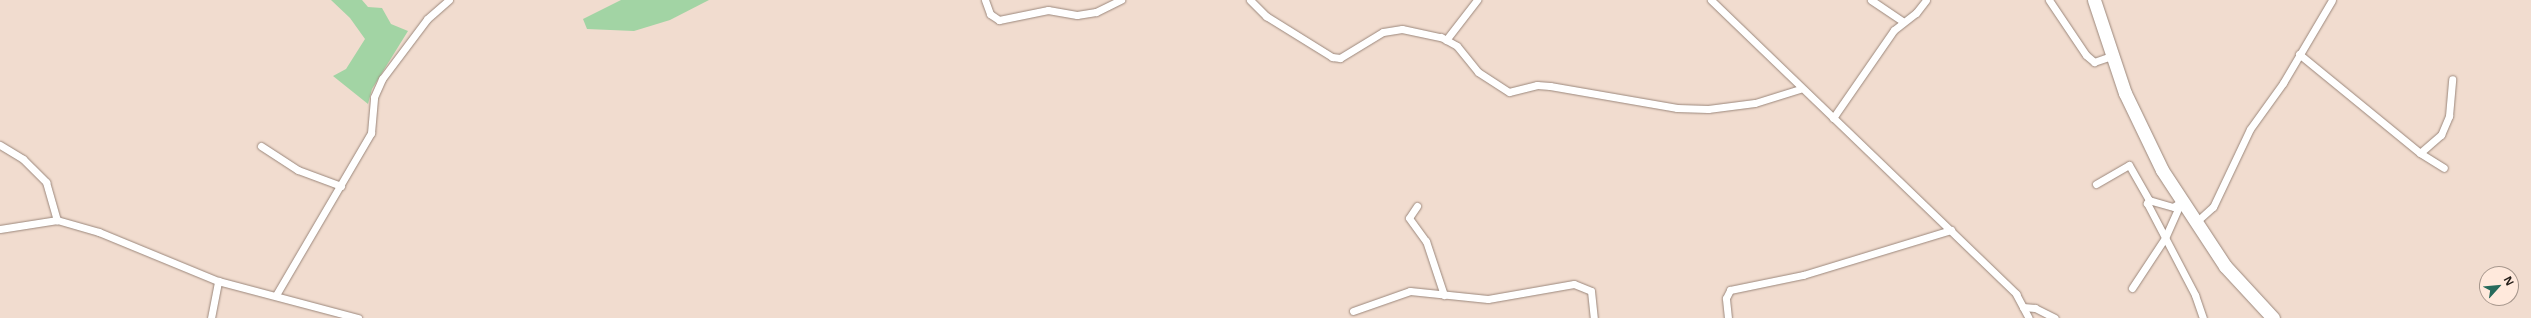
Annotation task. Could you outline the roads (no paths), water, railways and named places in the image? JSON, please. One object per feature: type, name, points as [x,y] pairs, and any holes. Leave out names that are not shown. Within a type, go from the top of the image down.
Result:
[{"type":"highway","points":[[2094,0],[2111,56],[2141,130],[2181,202],[2225,266],[2273,318]]},
{"type":"street","points":[[276,295],[371,133],[374,97],[382,79],[427,19],[449,0]]},
{"type":"street","points":[[985,0],[990,14],[999,20],[1048,10],[1077,15],[1096,12],[1121,0]]},
{"type":"street","points":[[1250,0],[1266,16],[1332,57],[1340,58],[1383,32],[1402,29],[1446,40],[1457,46],[1478,72],[1509,92],[1537,85],[1550,86],[1676,108],[1708,109],[1755,102],[1800,89]]},
{"type":"street","points":[[1446,40],[1477,0]]},
{"type":"street","points":[[1711,0],[1800,89],[1833,118],[2016,294],[2029,318]]},
{"type":"street","points":[[1872,0],[1902,22]]},
{"type":"street","points":[[1833,118],[1902,22],[1916,13],[1926,0]]},
{"type":"street","points":[[2049,0],[2086,55],[2094,62],[2111,56]]},
{"type":"street","points":[[2195,224],[2213,207],[2250,129],[2332,0]]},
{"type":"street","points":[[2299,54],[2420,153],[2444,168]]},
{"type":"street","points":[[2420,153],[2442,135],[2449,116],[2452,79]]},
{"type":"street","points":[[0,145],[23,159],[46,182],[57,220]]},
{"type":"street","points":[[261,146],[298,170],[341,186]]},
{"type":"street","points":[[2096,184],[2129,165],[2149,200],[2166,206],[2181,202]]},
{"type":"street","points":[[2149,200],[2147,205],[2195,295],[2202,318]]},
{"type":"street","points":[[2132,288],[2165,238],[2181,202]]},
{"type":"street","points":[[1417,206],[1409,218],[1426,241],[1444,295]]},
{"type":"street","points":[[0,229],[57,220],[99,232],[218,281],[276,295],[358,318]]},
{"type":"street","points":[[1728,318],[1726,298],[1730,290],[1803,275],[1951,230]]},
{"type":"street","points":[[211,318],[218,281]]},
{"type":"street","points":[[1353,311],[1410,291],[1488,299],[1583,285],[1591,290],[1594,299],[1594,318]]},
{"type":"street","points":[[2023,307],[2035,308],[2055,318]]}]
